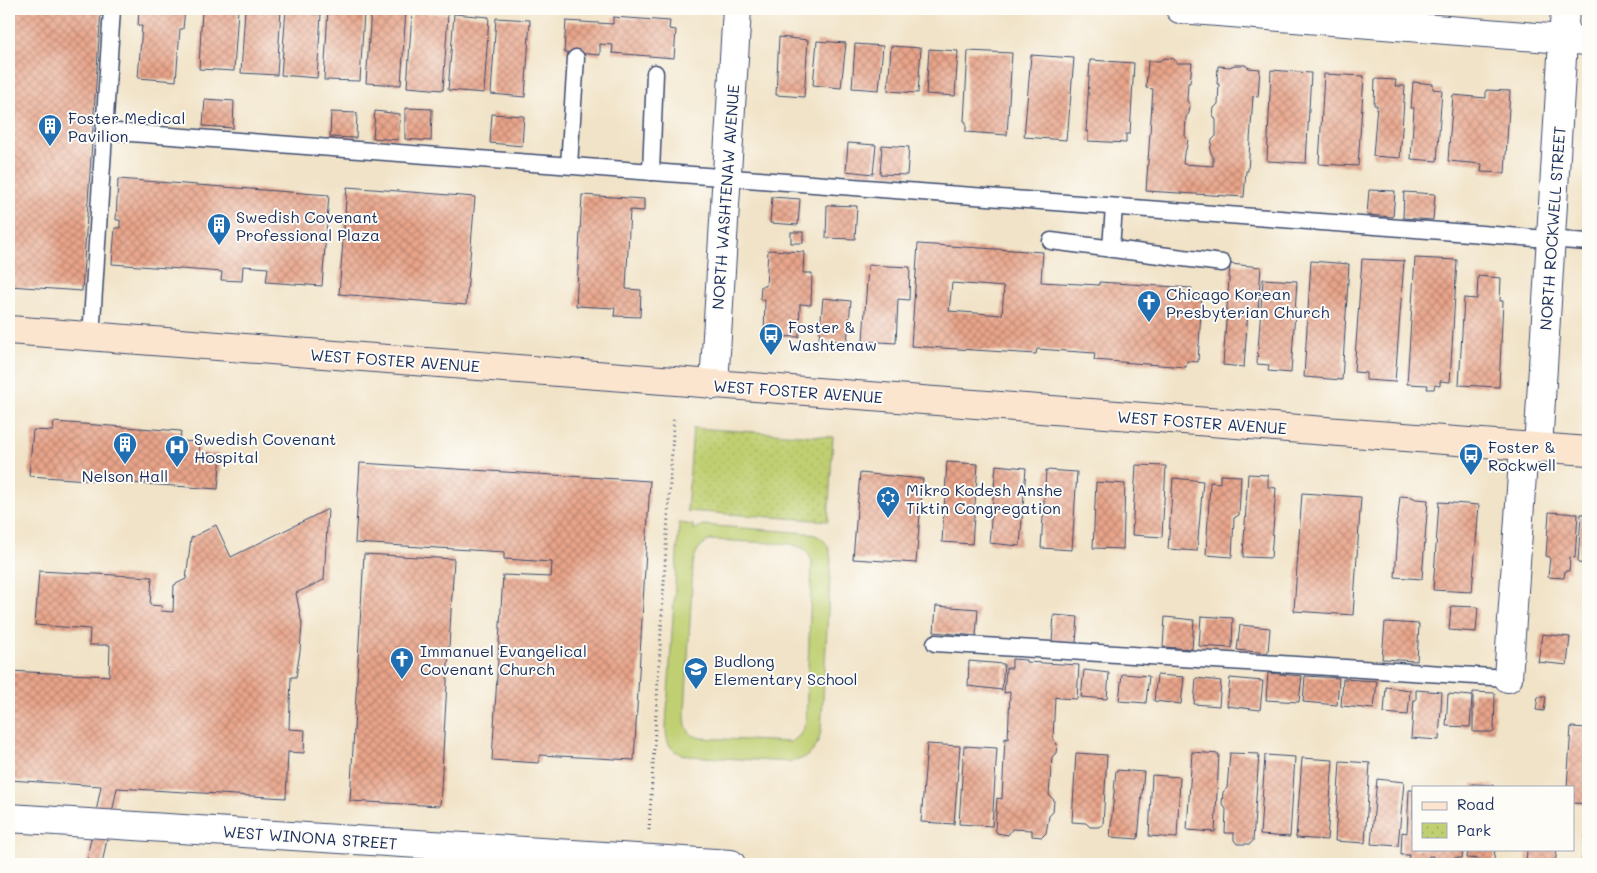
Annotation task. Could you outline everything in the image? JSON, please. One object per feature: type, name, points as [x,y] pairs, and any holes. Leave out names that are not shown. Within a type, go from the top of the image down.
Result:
[{"type":"main road","name":"WEST FOSTER AVENUE","points":[[9,330],[1588,451]]},
{"type":"street","name":"NORTH WASHTENAW AVENUE","points":[[714,385],[737,9]]},
{"type":"street","points":[[1180,9],[1576,40]]},
{"type":"street","name":"NORTH ROCKWELL STREET","points":[[1508,678],[1551,240],[1576,40],[1566,9]]},
{"type":"street","name":"WEST WINONA STREET","points":[[9,818],[691,863],[731,864]]},
{"type":"lane","points":[[91,337],[112,9]]},
{"type":"lane","points":[[569,165],[576,58]]},
{"type":"lane","points":[[651,172],[655,73]]},
{"type":"lane","points":[[104,131],[1588,242]]},
{"type":"lane","points":[[1110,248],[1114,207]]},
{"type":"lane","points":[[1051,241],[1222,263]]},
{"type":"lane","points":[[935,643],[1508,678]]},
{"type":"path","points":[[649,835],[674,417]]},
{"type":"green space","points":[[693,428],[833,437],[828,521],[687,511]]},
{"type":"green space","points":[[679,523],[693,525],[693,530],[703,525],[808,533],[822,539],[829,549],[831,560],[821,731],[817,744],[811,753],[789,762],[688,756],[677,752],[670,746],[666,726]],"holes":[[[711,540],[791,544],[805,549],[812,560],[806,720],[803,730],[797,738],[790,742],[696,737],[688,729],[685,713],[693,565],[696,553],[703,544]]]},
{"type":"building","name":"Foster Medical Pavilion","points":[[9,9],[101,9],[82,291],[9,286]]},
{"type":"building","points":[[139,9],[185,9],[183,29],[180,29],[176,81],[138,78],[142,26],[138,26]]},
{"type":"building","points":[[202,9],[238,9],[234,71],[199,69]]},
{"type":"building","points":[[245,9],[281,9],[277,75],[241,73]]},
{"type":"building","points":[[286,9],[313,9],[313,14],[321,14],[317,78],[281,75]]},
{"type":"building","points":[[328,9],[364,11],[360,81],[324,80]]},
{"type":"building","points":[[371,9],[406,10],[401,85],[366,83]]},
{"type":"building","points":[[412,12],[448,14],[443,90],[407,87]]},
{"type":"building","points":[[454,14],[489,17],[484,93],[448,90]]},
{"type":"building","points":[[613,17],[670,21],[669,29],[676,30],[674,58],[612,53],[613,45],[600,44],[600,55],[564,52],[566,21],[613,24]]},
{"type":"building","points":[[496,18],[530,20],[525,97],[491,94]]},
{"type":"building","points":[[779,37],[808,40],[804,97],[776,95]]},
{"type":"building","points":[[817,41],[846,43],[841,88],[813,85]]},
{"type":"building","points":[[855,44],[883,46],[879,90],[852,88]]},
{"type":"building","points":[[891,46],[921,48],[918,93],[888,91]]},
{"type":"building","points":[[929,49],[958,51],[955,96],[926,94]]},
{"type":"building","points":[[968,51],[1012,53],[1007,135],[966,132],[966,122],[964,121]]},
{"type":"building","points":[[1031,55],[1074,58],[1066,140],[1024,137]]},
{"type":"building","points":[[1164,58],[1174,59],[1177,63],[1192,63],[1190,83],[1188,83],[1187,101],[1190,105],[1189,113],[1186,117],[1185,136],[1188,140],[1183,164],[1213,166],[1213,157],[1210,151],[1212,140],[1216,136],[1216,120],[1213,115],[1214,108],[1218,104],[1218,66],[1245,65],[1249,68],[1260,69],[1258,97],[1253,96],[1248,171],[1246,171],[1244,197],[1146,191],[1153,89],[1146,88],[1148,61],[1159,61]]},
{"type":"building","points":[[1090,60],[1134,63],[1130,134],[1126,134],[1126,143],[1088,141],[1088,131],[1086,132]]},
{"type":"building","points":[[1271,70],[1311,73],[1306,163],[1267,161]]},
{"type":"building","points":[[1324,74],[1364,76],[1358,166],[1319,164]]},
{"type":"building","points":[[1375,79],[1396,80],[1395,86],[1405,86],[1400,158],[1373,156],[1377,105],[1374,105]]},
{"type":"building","points":[[1413,82],[1433,84],[1433,89],[1442,90],[1437,161],[1411,159],[1414,108],[1411,108]]},
{"type":"building","points":[[1486,90],[1510,91],[1505,173],[1481,172],[1482,164],[1448,161],[1453,95],[1486,98]]},
{"type":"building","points":[[205,99],[234,101],[233,128],[203,126]]},
{"type":"building","points":[[405,108],[432,109],[431,141],[405,139]]},
{"type":"building","points":[[375,111],[400,114],[398,140],[373,138]]},
{"type":"building","points":[[331,112],[357,113],[356,138],[330,137]]},
{"type":"building","points":[[492,114],[524,116],[522,146],[490,143]]},
{"type":"building","points":[[848,143],[876,145],[873,174],[846,171]]},
{"type":"building","points":[[882,145],[909,147],[907,175],[880,174]]},
{"type":"building","name":"Swedish Covenant Professional Plaza","points":[[118,179],[329,195],[322,286],[266,282],[268,268],[243,266],[242,281],[221,280],[222,272],[112,264],[115,228],[120,228],[120,220],[116,220]]},
{"type":"building","points":[[347,187],[475,197],[466,305],[339,294]]},
{"type":"building","points":[[1369,190],[1395,191],[1393,217],[1367,215]]},
{"type":"building","points":[[1404,192],[1435,194],[1433,220],[1403,218]]},
{"type":"building","points":[[582,195],[644,199],[644,211],[630,210],[626,289],[641,290],[640,317],[614,316],[615,308],[576,306]]},
{"type":"building","points":[[772,197],[800,199],[798,225],[770,223]]},
{"type":"building","points":[[827,205],[857,206],[855,239],[826,238]]},
{"type":"building","points":[[791,232],[803,232],[803,243],[791,243]]},
{"type":"building","points":[[918,244],[1043,252],[1041,282],[1099,285],[1099,282],[1192,288],[1191,293],[1202,294],[1198,362],[1187,361],[1186,367],[1094,360],[1095,353],[1037,349],[1036,354],[911,346]],"holes":[[[952,283],[1004,287],[1002,315],[949,311]]]},
{"type":"building","points":[[768,250],[804,252],[803,273],[812,273],[811,305],[800,304],[799,337],[764,336],[765,300],[760,300],[761,286],[766,286]]},
{"type":"building","points":[[1415,258],[1457,260],[1450,382],[1440,381],[1440,386],[1435,385],[1434,389],[1427,389],[1428,385],[1407,384]]},
{"type":"building","points":[[1362,259],[1404,261],[1395,382],[1366,380],[1366,373],[1354,372]]},
{"type":"building","points":[[1311,261],[1349,264],[1342,380],[1304,377]]},
{"type":"building","points":[[1230,264],[1261,267],[1258,312],[1248,311],[1244,367],[1223,365]]},
{"type":"building","points":[[868,265],[910,267],[909,300],[898,299],[896,343],[863,341]]},
{"type":"building","points":[[1478,276],[1501,278],[1500,301],[1503,301],[1499,387],[1459,385],[1464,298],[1477,299]]},
{"type":"building","points":[[1263,279],[1297,281],[1291,373],[1268,371],[1269,365],[1257,364]]},
{"type":"building","points":[[823,298],[851,301],[847,342],[819,339]]},
{"type":"building","name":"Nelson Hall","points":[[54,422],[181,431],[180,441],[200,442],[199,453],[221,454],[218,489],[29,476],[33,430],[53,431]]},
{"type":"building","points":[[947,462],[978,464],[972,544],[942,542]]},
{"type":"building","points":[[360,463],[650,481],[634,760],[540,755],[539,763],[492,760],[503,575],[551,577],[552,562],[504,559],[504,552],[355,543]]},
{"type":"building","points":[[996,465],[1026,468],[1020,546],[989,543]]},
{"type":"building","points":[[1136,465],[1166,466],[1162,537],[1132,535]]},
{"type":"building","points":[[1046,470],[1077,472],[1072,550],[1041,548]]},
{"type":"building","name":"Mikro Kodesh Anshe Tiktin Congregation","points":[[860,473],[923,479],[916,563],[853,559]]},
{"type":"building","points":[[1248,474],[1268,475],[1268,487],[1276,488],[1271,558],[1243,557]]},
{"type":"building","points":[[1220,475],[1241,476],[1239,515],[1234,518],[1232,557],[1206,555],[1210,482],[1220,483]]},
{"type":"building","points":[[1173,478],[1203,481],[1197,551],[1168,549]]},
{"type":"building","points":[[1096,482],[1125,484],[1123,549],[1093,548]]},
{"type":"building","points":[[1302,493],[1361,497],[1353,615],[1294,611]]},
{"type":"building","points":[[1400,496],[1428,500],[1422,579],[1395,577],[1398,532],[1396,523]]},
{"type":"building","points":[[1439,502],[1479,505],[1472,592],[1433,590]]},
{"type":"building","name":"Swedish Covenant Hospital","points":[[328,509],[324,580],[296,593],[302,624],[296,677],[291,677],[289,729],[305,730],[304,753],[288,752],[286,798],[117,788],[102,864],[86,864],[101,786],[9,780],[9,671],[109,676],[110,645],[89,645],[90,629],[35,625],[39,571],[152,577],[150,605],[162,606],[161,611],[173,612],[174,585],[186,579],[191,538],[216,525],[231,557]]},
{"type":"building","points":[[1549,512],[1578,514],[1575,558],[1570,557],[1569,571],[1565,571],[1564,578],[1548,577],[1550,557],[1546,556]]},
{"type":"building","points":[[1581,514],[1588,514],[1588,564],[1578,563]]},
{"type":"building","name":"Immanuel Evangelical Covenant Church","points":[[364,554],[454,559],[440,806],[350,801]]},
{"type":"building","points":[[936,606],[978,609],[976,636],[934,632]]},
{"type":"building","points":[[1451,606],[1478,607],[1476,632],[1449,630]]},
{"type":"building","points":[[1054,615],[1078,617],[1076,643],[1052,642]]},
{"type":"building","points":[[1201,616],[1233,618],[1232,648],[1199,646]]},
{"type":"building","points":[[1165,617],[1194,620],[1192,649],[1163,647]]},
{"type":"building","points":[[1385,622],[1419,624],[1417,661],[1382,659]]},
{"type":"building","points":[[1240,625],[1270,628],[1268,653],[1237,650]]},
{"type":"building","points":[[1542,634],[1570,637],[1567,665],[1538,662]]},
{"type":"building","points":[[1012,659],[1026,660],[1026,662],[1079,665],[1077,699],[1055,697],[1053,739],[1057,744],[1056,753],[1052,757],[1049,795],[1054,800],[1053,812],[1049,816],[1046,833],[1042,837],[1032,836],[1032,830],[1012,829],[1008,835],[997,833],[995,829],[997,798],[1002,799],[1005,738],[1008,739],[1010,692],[1004,693],[1006,668],[1012,668]]},
{"type":"building","points":[[969,661],[1004,664],[1002,690],[968,686]]},
{"type":"building","points":[[1084,670],[1109,673],[1107,699],[1081,697]]},
{"type":"building","points":[[1268,673],[1302,676],[1299,702],[1266,700]]},
{"type":"building","points":[[1122,674],[1149,676],[1146,703],[1119,701]]},
{"type":"building","points":[[1157,675],[1184,677],[1181,704],[1154,701]]},
{"type":"building","points":[[1305,676],[1339,678],[1337,705],[1303,702]]},
{"type":"building","points":[[1196,678],[1221,681],[1219,706],[1194,704]]},
{"type":"building","points":[[1230,678],[1263,681],[1260,710],[1227,706]]},
{"type":"building","points":[[1343,679],[1377,681],[1374,709],[1341,706]]},
{"type":"building","points":[[1386,687],[1410,690],[1408,715],[1384,713]]},
{"type":"building","points":[[1416,690],[1442,692],[1439,740],[1411,738]]},
{"type":"building","points":[[1473,692],[1495,693],[1494,732],[1473,732]]},
{"type":"building","points":[[1448,694],[1472,696],[1470,727],[1446,726]]},
{"type":"building","points":[[1538,697],[1546,697],[1544,711],[1536,710]]},
{"type":"building","points":[[1571,727],[1588,728],[1588,804],[1574,803],[1574,786],[1567,786]]},
{"type":"building","points":[[927,744],[960,746],[954,824],[921,822]]},
{"type":"building","points":[[964,746],[997,748],[992,826],[959,824]]},
{"type":"building","points":[[1192,752],[1219,754],[1215,832],[1187,830]]},
{"type":"building","points":[[1076,753],[1107,755],[1103,825],[1098,827],[1090,827],[1086,823],[1072,822]]},
{"type":"building","points":[[1230,753],[1259,754],[1253,841],[1250,844],[1237,844],[1234,840],[1234,833],[1225,833],[1226,809],[1222,804],[1223,792],[1227,788]]},
{"type":"building","points":[[1265,755],[1295,757],[1290,837],[1260,835]]},
{"type":"building","points":[[1302,758],[1333,760],[1327,840],[1296,838]]},
{"type":"building","points":[[1340,761],[1370,763],[1365,843],[1335,841]]},
{"type":"building","points":[[1116,770],[1144,772],[1138,839],[1110,837]]},
{"type":"building","points":[[1152,775],[1180,777],[1177,838],[1149,836]]},
{"type":"building","points":[[1377,779],[1404,782],[1398,846],[1371,844]]},
{"type":"building","points":[[1472,784],[1493,785],[1493,786],[1472,786]]},
{"type":"building","points":[[1409,790],[1412,790],[1412,850],[1463,850],[1462,858],[1453,858],[1453,864],[1433,864],[1433,856],[1429,856],[1429,864],[1408,864],[1409,855],[1401,855],[1402,832],[1407,833]]},
{"type":"building","points":[[1587,824],[1588,864],[1581,864]]},
{"type":"building","points":[[1468,850],[1495,850],[1494,860],[1490,864],[1483,863],[1479,859],[1467,858]]},
{"type":"building","points":[[1527,850],[1557,850],[1555,864],[1526,864]]},
{"type":"place","name":"Foster Medical Pavilion","points":[[50,147]]},
{"type":"place","name":"Swedish Covenant Professional Plaza","points":[[219,246]]},
{"type":"place","name":"Chicago Korean Presbyterian Church","points":[[1149,323]]},
{"type":"place","name":"Foster & Washtenaw","points":[[771,356]]},
{"type":"place","name":"Nelson Hall","points":[[125,465]]},
{"type":"place","name":"Swedish Covenant Hospital","points":[[177,468]]},
{"type":"place","name":"Foster & Rockwell","points":[[1471,476]]},
{"type":"place","name":"Mikro Kodesh Anshe Tiktin Congregation","points":[[888,519]]},
{"type":"place","name":"Immanuel Evangelical Covenant Church","points":[[402,680]]},
{"type":"place","name":"Budlong Elementary School","points":[[696,690]]}]
